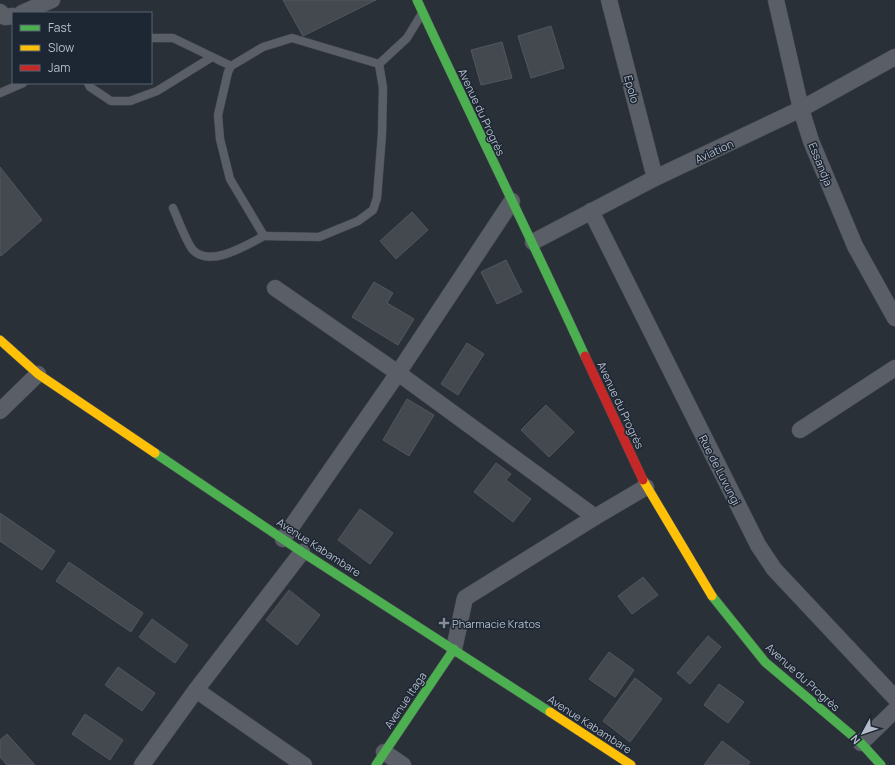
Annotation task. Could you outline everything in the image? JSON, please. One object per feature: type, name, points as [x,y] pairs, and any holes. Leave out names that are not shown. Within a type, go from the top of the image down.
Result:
[{"type":"street","points":[[24,12],[52,0]]},
{"type":"street","name":"Avenue du Progrès","points":[[417,0],[512,201],[533,242],[646,487],[710,593],[765,662],[814,705],[861,743],[881,765]]},
{"type":"street","name":"Epolo","points":[[609,0],[655,178]]},
{"type":"street","name":"Essandja","points":[[776,0],[801,109],[811,141],[855,246],[895,318]]},
{"type":"street","points":[[0,12],[5,17],[12,16]]},
{"type":"street","name":"Aviation","points":[[533,242],[655,178],[801,109],[895,57]]},
{"type":"street","points":[[283,539],[398,373],[512,201]]},
{"type":"street","name":"Rue de Luvungi","points":[[591,211],[758,545],[774,569],[895,698]]},
{"type":"street","points":[[275,288],[398,373],[595,517]]},
{"type":"street","name":"Avenue Kabambare","points":[[0,340],[38,374],[302,552],[631,765]]},
{"type":"street","points":[[800,430],[895,368]]},
{"type":"street","points":[[0,411],[38,374]]},
{"type":"street","points":[[454,649],[465,598],[646,487]]},
{"type":"street","points":[[142,765],[196,690],[302,552]]},
{"type":"street","name":"Avenue Itaga","points":[[380,758],[454,649]]},
{"type":"street","points":[[196,690],[304,765]]},
{"type":"street","points":[[861,743],[895,710]]},
{"type":"street","points":[[380,758],[403,765]]},
{"type":"lane","points":[[379,64],[408,38],[423,12]]},
{"type":"lane","points":[[152,38],[173,38],[231,66]]},
{"type":"lane","points":[[264,236],[230,179],[220,139],[218,115],[228,72],[231,66],[262,47],[292,38],[379,64]]},
{"type":"lane","points":[[88,84],[90,87],[111,101],[130,101],[157,91],[212,57]]},
{"type":"lane","points":[[173,208],[193,250],[206,257],[221,256],[243,248],[264,236],[319,237],[358,221],[372,210],[377,198],[382,134],[383,88],[379,64]]},
{"type":"lane","points":[[0,93],[21,84]]},
{"type":"building","points":[[283,0],[376,0],[303,36]]},
{"type":"building","points":[[551,26],[564,68],[531,78],[518,36]]},
{"type":"building","points":[[502,42],[512,78],[481,85],[471,50]]},
{"type":"building","points":[[0,167],[42,220],[1,256],[0,254]]},
{"type":"building","points":[[412,212],[428,230],[396,259],[380,241]]},
{"type":"building","points":[[506,260],[522,292],[497,304],[481,272]]},
{"type":"building","points":[[374,282],[393,293],[387,303],[414,319],[398,345],[352,317]]},
{"type":"building","points":[[467,343],[484,354],[458,395],[441,384]]},
{"type":"building","points":[[407,399],[434,415],[409,456],[383,440]]},
{"type":"building","points":[[546,405],[574,432],[549,457],[521,430]]},
{"type":"building","points":[[496,463],[511,474],[506,480],[531,499],[513,522],[474,492]]},
{"type":"building","points":[[360,509],[393,533],[370,564],[338,540]]},
{"type":"building","points":[[0,513],[55,551],[42,570],[0,541]]},
{"type":"building","points":[[69,562],[143,613],[131,632],[56,581]]},
{"type":"building","points":[[643,577],[658,595],[632,614],[618,596]]},
{"type":"building","points":[[289,590],[320,615],[297,645],[266,620]]},
{"type":"building","points":[[152,619],[188,645],[175,663],[139,637]]},
{"type":"building","points":[[708,636],[721,647],[690,684],[677,673]]},
{"type":"building","points":[[609,652],[634,670],[615,697],[589,679]]},
{"type":"building","points":[[118,667],[155,693],[142,711],[105,685]]},
{"type":"building","points":[[635,678],[662,699],[630,742],[603,721]]},
{"type":"building","points":[[719,684],[744,702],[728,723],[704,705]]},
{"type":"building","points":[[85,714],[123,740],[110,760],[72,734]]},
{"type":"building","points":[[7,734],[35,765],[7,765],[0,757],[0,740]]},
{"type":"building","points":[[722,741],[750,762],[748,765],[704,765]]},
{"type":"traffic: fast","points":[[417,0],[585,356]]},
{"type":"traffic: fast","points":[[155,453],[302,552],[550,712]]},
{"type":"traffic: fast","points":[[712,596],[765,662],[861,743],[881,765]]},
{"type":"traffic: fast","points":[[376,765],[454,649]]},
{"type":"traffic: slow","points":[[0,340],[38,374],[155,453]]},
{"type":"traffic: slow","points":[[643,480],[712,596]]},
{"type":"traffic: slow","points":[[550,712],[631,765]]},
{"type":"traffic: jam","points":[[585,356],[643,480]]},
{"type":"place","name":"Pharmacie Kratos","points":[[444,623]]}]
